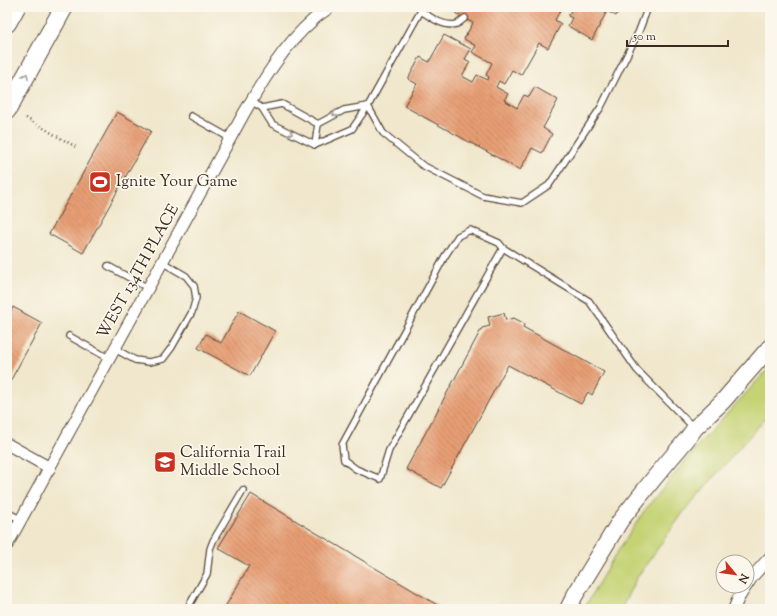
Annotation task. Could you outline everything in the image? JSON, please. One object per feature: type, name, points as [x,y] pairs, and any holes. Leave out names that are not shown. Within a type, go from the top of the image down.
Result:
[{"type":"main road","points":[[7,23],[16,7]]},
{"type":"main road","points":[[7,110],[64,7]]},
{"type":"street","name":"WEST 134TH PLACE","points":[[7,545],[261,84],[296,37],[324,10]]},
{"type":"street","points":[[568,609],[620,521],[694,428],[723,401],[770,347]]},
{"type":"street","points":[[7,444],[50,468]]},
{"type":"street","points":[[755,574],[770,557]]},
{"type":"street","points":[[734,609],[741,594]]},
{"type":"lane","points":[[368,106],[383,132],[422,165],[483,196],[522,203],[549,185],[601,107],[639,31],[648,7]]},
{"type":"lane","points":[[251,101],[262,108],[272,124],[315,145],[352,129],[368,106],[422,9],[434,19],[446,24],[456,24],[465,18]]},
{"type":"lane","points":[[262,108],[282,104],[318,124]]},
{"type":"lane","points":[[318,124],[344,110],[368,106]]},
{"type":"lane","points":[[191,116],[230,138]]},
{"type":"lane","points":[[315,145],[318,124]]},
{"type":"lane","points":[[503,248],[389,450],[380,479],[356,469],[344,460],[342,445],[445,256],[458,236],[470,230],[499,243],[503,248],[589,300],[637,370],[694,428]]},
{"type":"lane","points":[[69,336],[112,354],[135,360],[149,362],[163,358],[172,347],[192,312],[196,298],[194,286],[186,276],[162,262]]},
{"type":"lane","points":[[108,266],[148,288]]},
{"type":"lane","points":[[187,609],[207,574],[210,549],[213,541],[243,490]]},
{"type":"lane","points":[[7,512],[21,520]]},
{"type":"path","points":[[26,118],[76,147]]},
{"type":"green space","points":[[770,367],[770,413],[685,510],[636,579],[621,609],[584,609],[607,568],[644,511],[699,444]]},
{"type":"building","points":[[458,7],[474,7],[482,11],[484,9],[486,10],[488,7],[562,7],[555,20],[561,24],[548,48],[539,43],[521,75],[512,70],[504,84],[499,81],[496,87],[508,94],[504,100],[517,108],[524,95],[529,97],[535,87],[558,100],[543,128],[552,134],[542,153],[532,148],[520,170],[404,106],[417,84],[408,79],[420,57],[429,62],[444,35],[471,49],[465,59],[470,62],[462,76],[473,82],[477,75],[488,80],[489,77],[486,75],[492,63],[472,52],[476,46],[464,39],[473,23],[455,13]]},
{"type":"building","points":[[573,7],[621,7],[616,16],[607,11],[592,40],[568,26],[572,18],[568,16]]},
{"type":"building","name":"Ignite Your Game","points":[[117,112],[151,131],[83,253],[49,234]]},
{"type":"building","points":[[13,307],[42,323],[7,387],[7,319]]},
{"type":"building","points":[[239,311],[275,331],[250,376],[198,348],[206,334],[221,343]]},
{"type":"building","points":[[504,313],[506,320],[514,318],[525,324],[523,327],[604,372],[592,395],[588,392],[581,404],[508,365],[441,488],[406,469],[482,328],[490,326],[488,317]]},
{"type":"building","points":[[251,494],[439,606],[437,609],[224,609],[249,566],[218,548]]},
{"type":"place","name":"Ignite Your Game","points":[[100,182]]},
{"type":"place","name":"California Trail Middle School","points":[[165,462]]}]
